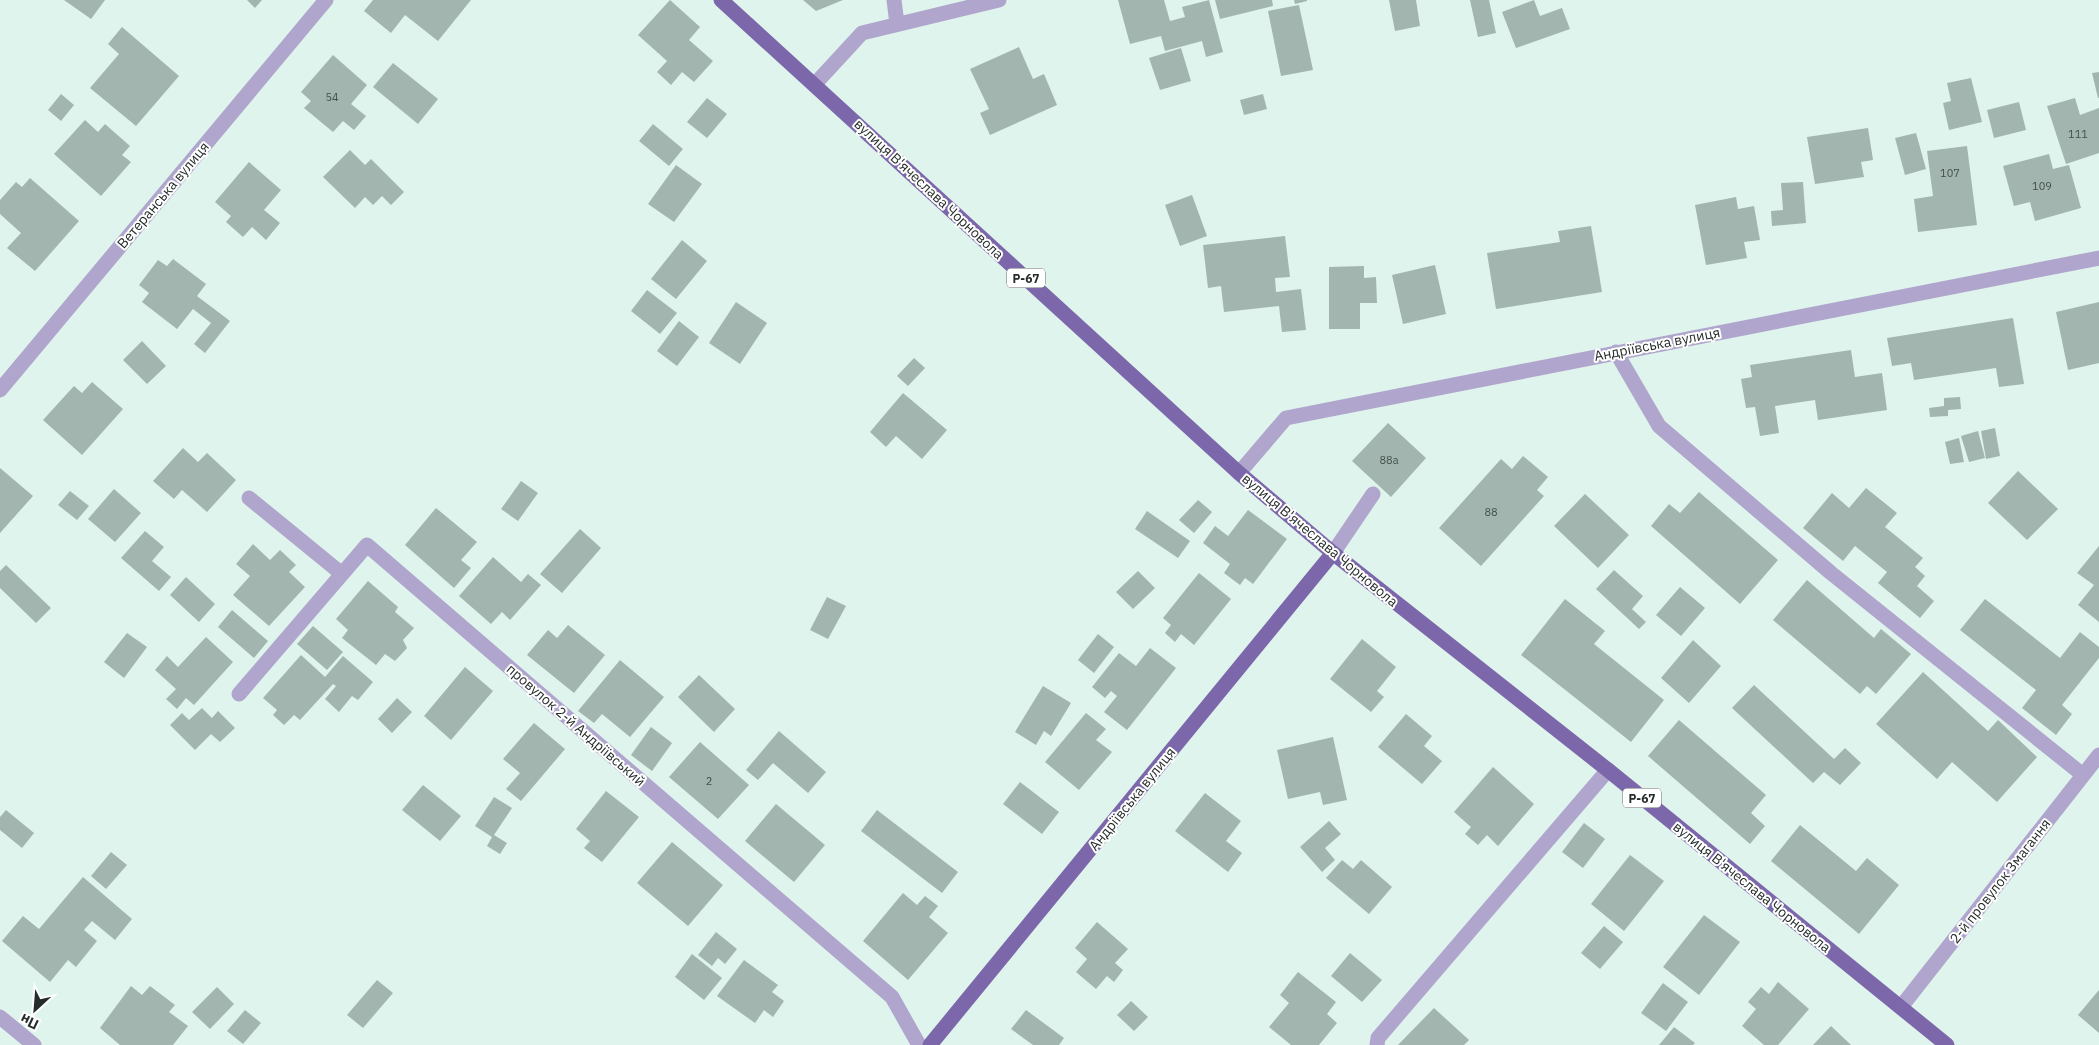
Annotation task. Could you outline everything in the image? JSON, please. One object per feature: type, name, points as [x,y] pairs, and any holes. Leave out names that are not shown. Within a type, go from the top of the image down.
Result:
[{"type":"main road","name":"вулиця В'ячеслава Чорновола","points":[[721,0],[1239,473],[1333,553],[1608,770],[1947,1045]]},
{"type":"main road","name":"Андріївська вулиця","points":[[930,1045],[1333,553]]},
{"type":"street","name":"Ветеранська вулиця","points":[[0,390],[326,0]]},
{"type":"street","points":[[894,0],[897,24]]},
{"type":"street","points":[[815,84],[862,33],[999,0]]},
{"type":"street","name":"Андріївська вулиця","points":[[1239,473],[1286,418],[2099,258]]},
{"type":"street","points":[[1616,352],[1659,426],[1831,573],[2083,775]]},
{"type":"street","points":[[1333,553],[1373,494]]},
{"type":"street","points":[[249,498],[342,574]]},
{"type":"street","name":"провулок 2-й Андріївський","points":[[239,694],[367,545],[892,997],[919,1045]]},
{"type":"street","name":"2-й провулок Змагання","points":[[1901,1007],[2099,755]]},
{"type":"street","points":[[1378,1045],[1378,1038],[1608,770]]},
{"type":"street","points":[[0,1017],[34,1045]]},
{"type":"building","points":[[64,0],[105,0],[91,19]]},
{"type":"building","points":[[247,0],[262,0],[255,8]]},
{"type":"building","points":[[373,0],[471,0],[438,41],[405,15],[391,33],[364,11]]},
{"type":"building","points":[[670,0],[700,27],[689,40],[713,61],[694,82],[682,72],[671,85],[657,72],[667,61],[638,35]]},
{"type":"building","points":[[803,0],[843,0],[816,11]]},
{"type":"building","points":[[1118,0],[1164,0],[1170,21],[1185,17],[1182,7],[1209,0],[1223,52],[1206,57],[1202,41],[1165,51],[1161,36],[1130,44]]},
{"type":"building","points":[[1215,0],[1272,0],[1273,6],[1220,19]]},
{"type":"building","points":[[1294,0],[1307,0],[1307,1],[1295,4]]},
{"type":"building","points":[[1389,0],[1416,0],[1420,26],[1395,31]]},
{"type":"building","points":[[1470,0],[1489,0],[1496,33],[1478,37]]},
{"type":"building","points":[[1534,0],[1540,16],[1562,8],[1570,29],[1516,48],[1502,12]]},
{"type":"building","points":[[1299,5],[1313,70],[1281,76],[1268,11]]},
{"type":"building","points":[[122,27],[179,76],[136,126],[90,88],[119,54],[108,44]]},
{"type":"building","points":[[1019,47],[1033,79],[1044,74],[1057,105],[990,135],[980,113],[989,109],[970,69]]},
{"type":"building","points":[[1181,48],[1191,81],[1160,90],[1149,58]]},
{"type":"building","points":[[333,55],[367,85],[351,104],[366,116],[354,130],[343,121],[333,132],[304,108],[311,101],[301,92]]},
{"type":"building","points":[[393,63],[438,99],[418,124],[373,87]]},
{"type":"building","points":[[2099,72],[2099,98],[2098,98],[2092,73]]},
{"type":"building","points":[[1971,78],[1982,122],[1949,130],[1943,103],[1951,101],[1947,83]]},
{"type":"building","points":[[61,94],[74,105],[61,121],[48,110]]},
{"type":"building","points":[[1263,94],[1267,109],[1244,115],[1240,100]]},
{"type":"building","points":[[707,98],[727,114],[707,138],[687,122]]},
{"type":"building","points":[[2075,98],[2080,115],[2099,108],[2099,153],[2066,164],[2047,106]]},
{"type":"building","points":[[2019,102],[2026,130],[1994,138],[1987,110]]},
{"type":"building","points":[[85,120],[98,132],[105,124],[130,146],[122,155],[131,162],[101,196],[54,154]]},
{"type":"building","points":[[653,124],[683,149],[669,166],[639,141]]},
{"type":"building","points":[[1868,128],[1873,160],[1861,162],[1864,177],[1815,184],[1807,137]]},
{"type":"building","points":[[1916,133],[1926,169],[1905,175],[1895,138]]},
{"type":"building","points":[[1967,146],[1977,225],[1918,232],[1914,199],[1933,196],[1927,151]]},
{"type":"building","points":[[350,150],[365,165],[371,159],[404,192],[391,205],[382,196],[373,205],[365,197],[355,208],[323,177]]},
{"type":"building","points":[[2049,154],[2053,169],[2069,165],[2081,208],[2035,221],[2030,202],[2014,206],[2003,166]]},
{"type":"building","points":[[249,162],[281,190],[264,210],[280,223],[266,240],[252,227],[243,237],[226,222],[231,216],[215,202]]},
{"type":"building","points":[[676,165],[702,184],[674,222],[648,204]]},
{"type":"building","points":[[30,178],[79,221],[35,271],[7,248],[21,233],[0,214],[0,200],[16,182],[22,187]]},
{"type":"building","points":[[1803,182],[1806,223],[1772,226],[1771,211],[1783,210],[1781,183]]},
{"type":"building","points":[[1192,195],[1207,236],[1180,246],[1165,205]]},
{"type":"building","points":[[1736,197],[1738,209],[1754,206],[1760,240],[1744,242],[1747,258],[1706,265],[1695,205]]},
{"type":"building","points":[[1591,226],[1602,292],[1496,309],[1487,253],[1560,242],[1558,231]]},
{"type":"building","points":[[1285,236],[1290,277],[1275,278],[1276,292],[1301,289],[1306,330],[1282,332],[1279,306],[1224,312],[1221,286],[1208,288],[1203,245]]},
{"type":"building","points":[[682,240],[707,261],[676,299],[651,279]]},
{"type":"building","points":[[173,259],[206,284],[197,296],[230,321],[205,353],[194,344],[211,323],[193,309],[177,329],[142,302],[149,293],[139,285],[158,260],[167,266]]},
{"type":"building","points":[[1435,265],[1446,314],[1403,324],[1392,275]]},
{"type":"building","points":[[1364,266],[1364,278],[1376,277],[1377,303],[1360,303],[1360,329],[1329,329],[1329,267]]},
{"type":"building","points":[[647,290],[677,313],[660,334],[631,311]]},
{"type":"building","points":[[736,302],[767,323],[740,364],[709,343]]},
{"type":"building","points":[[2099,302],[2099,363],[2068,370],[2056,312]]},
{"type":"building","points":[[2013,318],[2024,384],[1999,387],[1996,368],[1914,380],[1911,363],[1892,366],[1887,338]]},
{"type":"building","points":[[679,321],[699,337],[677,366],[657,351]]},
{"type":"building","points":[[142,341],[166,366],[147,384],[123,360]]},
{"type":"building","points":[[1851,350],[1855,377],[1882,373],[1887,410],[1818,420],[1815,400],[1775,406],[1779,433],[1760,436],[1755,407],[1746,408],[1741,379],[1752,377],[1750,365]]},
{"type":"building","points":[[914,358],[925,368],[908,386],[897,376]]},
{"type":"building","points":[[92,382],[123,409],[82,455],[43,420],[74,386],[82,393]]},
{"type":"building","points":[[903,393],[947,430],[922,459],[896,436],[886,447],[870,432]]},
{"type":"building","points":[[1960,397],[1961,409],[1948,410],[1948,416],[1930,417],[1929,408],[1944,406],[1944,398]]},
{"type":"building","points":[[1388,423],[1426,458],[1391,497],[1352,461]]},
{"type":"building","points":[[1995,428],[2000,456],[1986,459],[1981,431]]},
{"type":"building","points":[[1978,431],[1985,458],[1969,462],[1961,436]]},
{"type":"building","points":[[1959,438],[1964,462],[1950,464],[1945,442]]},
{"type":"building","points":[[183,448],[198,462],[207,453],[236,480],[207,512],[182,490],[174,499],[153,481]]},
{"type":"building","points":[[1523,456],[1548,477],[1537,490],[1544,496],[1481,566],[1439,528],[1501,459],[1512,469]]},
{"type":"building","points":[[0,468],[33,496],[0,533]]},
{"type":"building","points":[[2018,471],[2058,509],[2027,540],[1988,503]]},
{"type":"building","points":[[521,481],[538,493],[518,521],[501,509]]},
{"type":"building","points":[[1866,488],[1897,513],[1885,527],[1923,558],[1915,567],[1925,576],[1917,586],[1934,601],[1920,618],[1878,583],[1887,572],[1855,546],[1843,561],[1803,528],[1832,493],[1849,508]]},
{"type":"building","points":[[114,489],[141,513],[115,542],[88,519]]},
{"type":"building","points":[[70,491],[89,506],[77,520],[58,505]]},
{"type":"building","points":[[1699,492],[1778,560],[1740,604],[1651,526],[1669,504],[1680,513]]},
{"type":"building","points":[[1585,494],[1629,535],[1598,568],[1554,526]]},
{"type":"building","points":[[1198,500],[1212,512],[1194,533],[1179,520]]},
{"type":"building","points":[[436,508],[477,542],[461,560],[471,568],[454,588],[405,545]]},
{"type":"building","points":[[1248,510],[1287,539],[1253,584],[1245,578],[1240,585],[1224,573],[1230,564],[1203,543],[1215,526],[1228,536]]},
{"type":"building","points":[[1147,511],[1190,541],[1178,558],[1135,529]]},
{"type":"building","points":[[580,529],[601,548],[562,593],[540,574]]},
{"type":"building","points":[[145,531],[164,547],[152,561],[171,577],[159,591],[121,558]]},
{"type":"building","points":[[253,544],[270,560],[280,550],[296,565],[289,572],[305,587],[269,626],[233,595],[250,576],[236,564]]},
{"type":"building","points":[[2099,546],[2099,622],[2078,605],[2094,585],[2077,573]]},
{"type":"building","points":[[493,557],[521,582],[528,574],[541,585],[510,620],[502,612],[491,624],[459,596]]},
{"type":"building","points":[[6,565],[51,608],[36,623],[0,588],[0,571]]},
{"type":"building","points":[[1614,570],[1643,596],[1632,609],[1646,622],[1639,629],[1596,589]]},
{"type":"building","points":[[1138,571],[1155,588],[1133,609],[1116,592]]},
{"type":"building","points":[[1199,573],[1231,599],[1194,645],[1181,634],[1175,642],[1165,633],[1171,625],[1163,618]]},
{"type":"building","points":[[186,577],[215,604],[199,622],[170,595]]},
{"type":"building","points":[[1807,580],[1874,638],[1881,629],[1911,654],[1876,694],[1867,686],[1860,694],[1773,620]]},
{"type":"building","points":[[368,581],[398,607],[395,612],[414,628],[403,640],[407,648],[395,661],[385,654],[376,665],[342,638],[348,630],[336,619]]},
{"type":"building","points":[[1680,587],[1705,608],[1681,636],[1656,615]]},
{"type":"building","points":[[827,597],[846,606],[828,639],[810,630]]},
{"type":"building","points":[[1565,599],[1605,631],[1594,644],[1664,700],[1631,742],[1521,655]]},
{"type":"building","points":[[1985,599],[2060,658],[2080,632],[2099,647],[2099,658],[2062,705],[2072,714],[2056,735],[2022,708],[2036,690],[1960,630]]},
{"type":"building","points":[[232,610],[268,641],[254,658],[218,627]]},
{"type":"building","points":[[568,625],[605,655],[574,693],[527,655],[548,630],[557,638]]},
{"type":"building","points":[[313,626],[343,652],[327,670],[297,644]]},
{"type":"building","points":[[127,633],[147,647],[124,678],[104,662]]},
{"type":"building","points":[[1098,634],[1114,647],[1094,673],[1078,660]]},
{"type":"building","points":[[206,637],[233,662],[194,705],[186,698],[177,709],[166,699],[176,689],[155,670],[167,656],[178,667]]},
{"type":"building","points":[[1362,639],[1396,667],[1377,691],[1384,697],[1371,712],[1330,679]]},
{"type":"building","points":[[1693,640],[1721,666],[1689,703],[1661,678]]},
{"type":"building","points":[[1150,648],[1176,668],[1127,730],[1104,712],[1117,696],[1111,691],[1105,698],[1092,687],[1119,653],[1136,666]]},
{"type":"building","points":[[301,655],[325,677],[343,656],[373,682],[358,700],[352,696],[339,712],[325,699],[336,686],[333,684],[300,720],[294,715],[284,725],[273,715],[277,710],[263,698]]},
{"type":"building","points":[[620,660],[664,697],[630,737],[602,714],[594,723],[578,711]]},
{"type":"building","points":[[465,667],[493,691],[451,740],[424,716]]},
{"type":"building","points":[[1923,672],[1988,731],[1998,720],[2037,757],[1997,802],[1952,762],[1937,779],[1876,724]]},
{"type":"building","points":[[699,675],[735,709],[714,732],[678,697]]},
{"type":"building","points":[[1754,685],[1834,759],[1845,748],[1861,763],[1840,785],[1824,772],[1813,783],[1732,708]]},
{"type":"building","points":[[1043,686],[1071,703],[1051,736],[1044,731],[1036,745],[1015,732]]},
{"type":"building","points":[[397,698],[412,712],[392,733],[378,719]]},
{"type":"building","points":[[202,708],[212,718],[218,711],[235,728],[220,742],[211,734],[195,750],[170,725],[182,713],[189,720]]},
{"type":"building","points":[[1086,713],[1106,729],[1096,740],[1112,752],[1079,790],[1045,762]]},
{"type":"building","points":[[1406,714],[1432,736],[1424,746],[1442,761],[1422,784],[1378,747]]},
{"type":"building","points":[[1679,720],[1766,795],[1751,813],[1765,826],[1750,844],[1648,756]]},
{"type":"building","points":[[534,723],[565,749],[521,801],[506,789],[520,773],[503,759]]},
{"type":"building","points":[[651,727],[672,743],[652,771],[631,755]]},
{"type":"building","points":[[779,731],[826,772],[808,793],[773,763],[758,780],[746,770]]},
{"type":"building","points":[[1333,737],[1347,800],[1323,805],[1320,792],[1288,799],[1277,750]]},
{"type":"building","points":[[700,742],[749,785],[718,819],[669,777]]},
{"type":"building","points":[[1493,767],[1534,804],[1498,846],[1487,835],[1478,845],[1465,834],[1471,827],[1454,812]]},
{"type":"building","points":[[1020,782],[1059,812],[1042,834],[1003,804]]},
{"type":"building","points":[[423,785],[461,816],[440,841],[402,810]]},
{"type":"building","points":[[606,791],[639,817],[602,862],[584,848],[590,841],[576,829]]},
{"type":"building","points":[[1205,793],[1241,821],[1226,841],[1242,853],[1228,872],[1175,831]]},
{"type":"building","points":[[494,797],[512,808],[494,835],[507,843],[500,854],[487,846],[492,837],[475,826]]},
{"type":"building","points":[[776,804],[825,845],[794,882],[745,841]]},
{"type":"building","points":[[6,810],[34,833],[22,848],[0,830],[0,817]]},
{"type":"building","points":[[877,810],[958,872],[942,893],[861,831]]},
{"type":"building","points":[[1329,821],[1341,834],[1325,848],[1335,860],[1322,872],[1300,847]]},
{"type":"building","points":[[1584,823],[1605,839],[1583,868],[1562,852]]},
{"type":"building","points":[[1800,825],[1856,871],[1867,858],[1899,885],[1859,934],[1771,861]]},
{"type":"building","points":[[672,842],[723,885],[688,926],[637,883]]},
{"type":"building","points":[[111,852],[127,865],[106,889],[91,876]]},
{"type":"building","points":[[1630,855],[1664,881],[1624,931],[1591,904]]},
{"type":"building","points":[[1342,860],[1353,869],[1361,860],[1392,887],[1369,914],[1326,878]]},
{"type":"building","points":[[83,877],[132,919],[115,940],[92,921],[84,930],[97,941],[76,967],[68,960],[50,982],[2,941],[23,916],[39,929]]},
{"type":"building","points":[[903,893],[917,905],[925,896],[938,906],[929,917],[948,933],[908,980],[863,941]]},
{"type":"building","points":[[1704,915],[1740,942],[1699,995],[1663,967]]},
{"type":"building","points":[[1097,922],[1128,949],[1115,963],[1123,970],[1114,982],[1107,976],[1096,989],[1076,972],[1087,959],[1075,948]]},
{"type":"building","points":[[1604,926],[1623,942],[1600,969],[1581,953]]},
{"type":"building","points":[[716,932],[737,949],[725,964],[718,958],[712,966],[698,955]]},
{"type":"building","points":[[1350,953],[1382,980],[1362,1002],[1331,976]]},
{"type":"building","points":[[692,954],[722,978],[704,1000],[675,977]]},
{"type":"building","points":[[744,960],[778,985],[772,992],[784,1001],[773,1017],[764,1010],[755,1023],[717,996]]},
{"type":"building","points":[[1298,972],[1336,1002],[1327,1014],[1337,1023],[1319,1045],[1291,1045],[1269,1027],[1289,1003],[1280,995]]},
{"type":"building","points":[[377,980],[393,993],[363,1028],[347,1015]]},
{"type":"building","points":[[1778,982],[1809,1009],[1778,1045],[1764,1045],[1742,1026],[1756,1009],[1748,1002],[1761,987],[1769,994]]},
{"type":"building","points":[[1663,983],[1688,1002],[1666,1031],[1641,1013]]},
{"type":"building","points":[[131,986],[142,995],[150,986],[175,1005],[169,1012],[188,1026],[173,1045],[120,1045],[100,1028]]},
{"type":"building","points":[[217,987],[234,1004],[210,1029],[192,1012]]},
{"type":"building","points":[[2099,990],[2099,1033],[2078,1015]]},
{"type":"building","points":[[1131,1001],[1148,1017],[1134,1031],[1117,1015]]},
{"type":"building","points":[[1434,1008],[1469,1040],[1464,1045],[1398,1045]]},
{"type":"building","points":[[245,1010],[261,1023],[243,1044],[227,1031]]},
{"type":"building","points":[[1026,1010],[1064,1038],[1059,1045],[1033,1045],[1011,1029]]},
{"type":"building","points":[[1831,1026],[1851,1045],[1813,1045]]},
{"type":"building","points":[[1674,1027],[1695,1043],[1693,1045],[1659,1045]]}]
